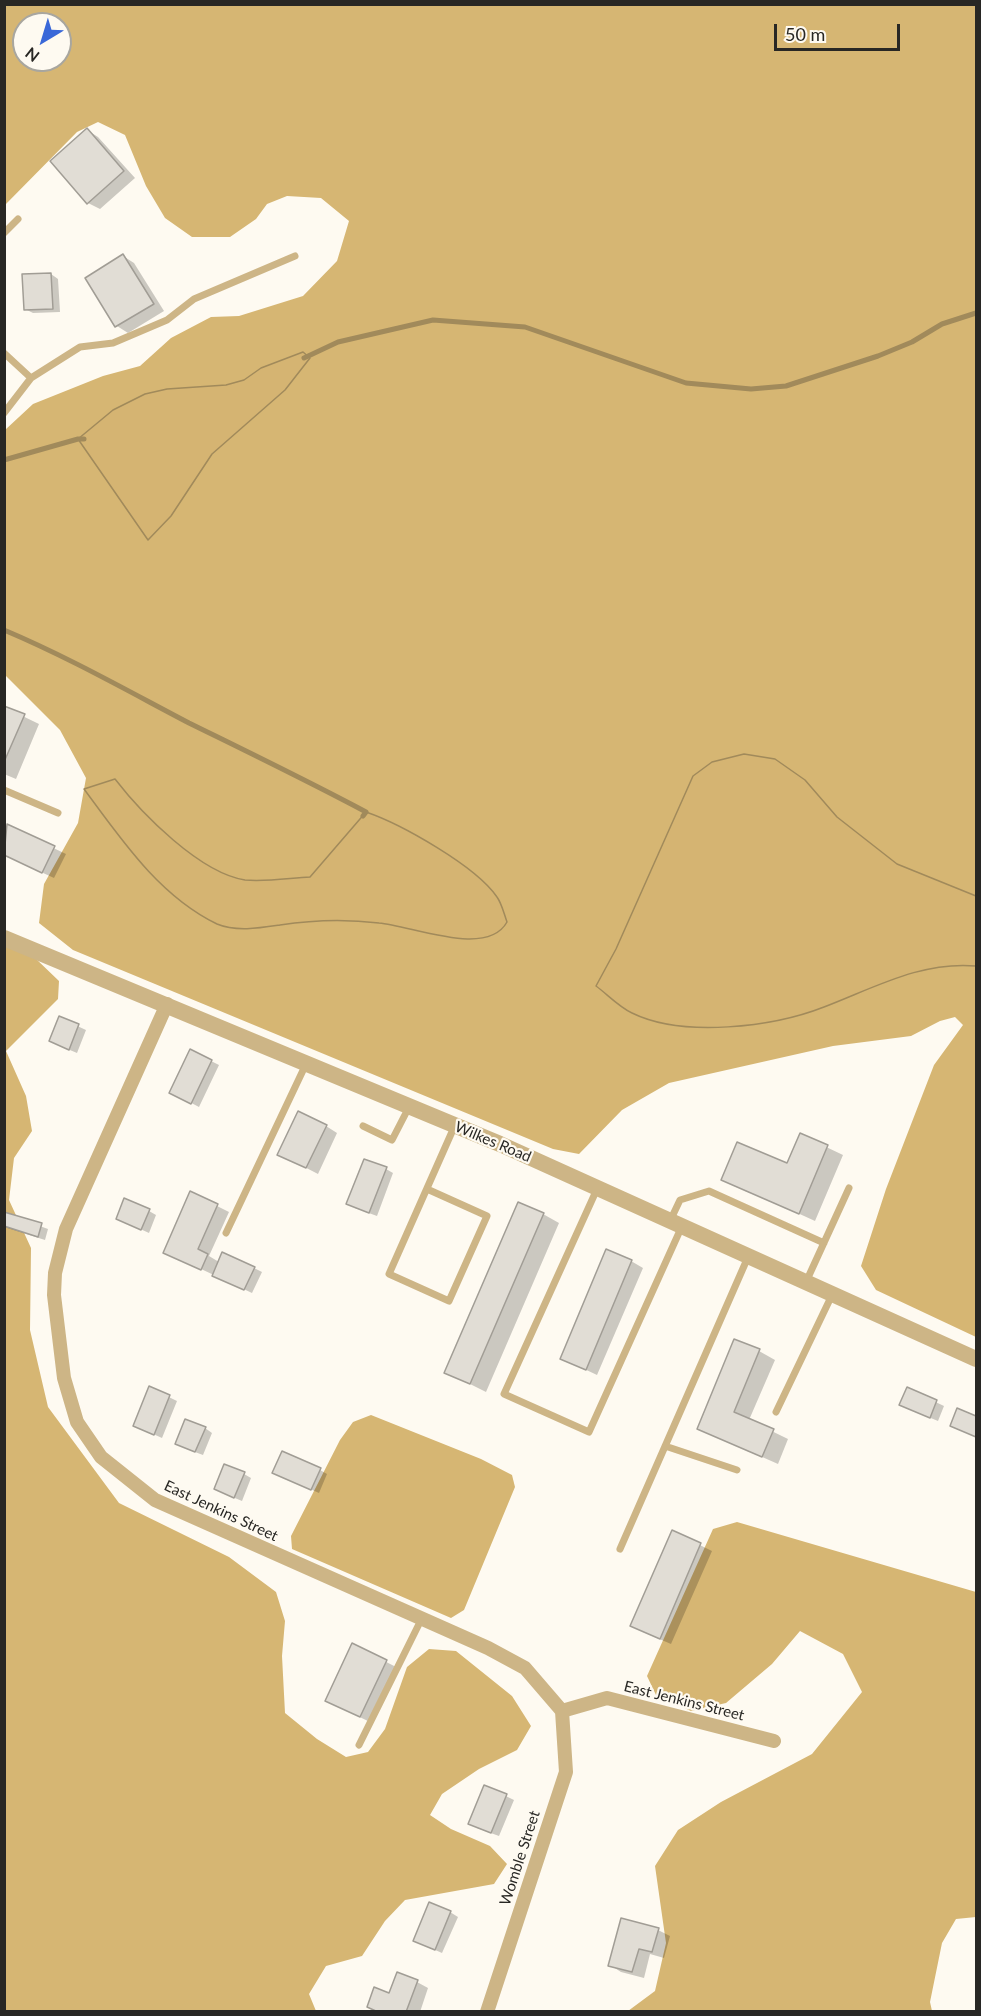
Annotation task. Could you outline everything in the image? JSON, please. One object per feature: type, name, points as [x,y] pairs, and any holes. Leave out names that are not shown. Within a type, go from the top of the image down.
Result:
[{"type":"street","name":"Wilkes Road","points":[[4,938],[455,1125],[976,1359]]},
{"type":"street","name":"East Jenkins Street","points":[[167,1004],[66,1229],[55,1273],[54,1295],[64,1378],[77,1422],[101,1457],[155,1500],[422,1618],[525,1668],[562,1711],[608,1698],[774,1741]]},
{"type":"street","name":"Womble Street","points":[[487,2012],[566,1772],[562,1711]]},
{"type":"lane","points":[[4,233],[18,219]]},
{"type":"lane","points":[[4,413],[31,378],[80,347],[113,343],[166,320],[194,299],[295,256]]},
{"type":"lane","points":[[4,353],[31,378]]},
{"type":"lane","points":[[4,790],[58,813]]},
{"type":"lane","points":[[226,1233],[307,1063]]},
{"type":"lane","points":[[363,1126],[392,1140],[409,1106]]},
{"type":"lane","points":[[427,1188],[487,1216],[449,1301],[389,1274],[427,1188],[455,1125]]},
{"type":"lane","points":[[597,1188],[504,1394],[589,1432],[676,1223],[680,1200],[709,1191],[824,1243]]},
{"type":"lane","points":[[806,1282],[849,1188]]},
{"type":"lane","points":[[620,1549],[749,1256]]},
{"type":"lane","points":[[776,1412],[832,1294]]},
{"type":"lane","points":[[665,1446],[737,1470]]},
{"type":"lane","points":[[359,1745],[422,1618]]},
{"type":"shaded area","points":[[5,5],[976,5],[976,1337],[876,1290],[861,1266],[886,1189],[934,1065],[963,1025],[955,1017],[940,1021],[911,1036],[833,1046],[669,1083],[622,1110],[579,1154],[553,1149],[73,950],[39,923],[44,884],[78,823],[86,778],[60,730],[5,675],[5,430],[33,404],[103,376],[140,366],[171,338],[211,317],[239,316],[303,296],[337,261],[349,221],[321,198],[287,196],[267,204],[256,219],[230,237],[192,237],[165,218],[146,186],[125,135],[98,122],[77,132],[5,205]]},
{"type":"shaded area","points":[[303,352],[310,358],[285,390],[212,454],[171,516],[148,540],[78,439],[113,410],[145,394],[167,389],[226,385],[244,380],[261,368]]},
{"type":"shaded area","points":[[744,754],[775,759],[805,780],[837,817],[897,864],[976,896],[976,966],[936,968],[917,972],[803,1014],[780,1020],[728,1027],[676,1025],[653,1021],[627,1010],[596,986],[616,949],[693,776],[712,762]]},
{"type":"shaded area","points":[[115,779],[140,809],[191,854],[228,875],[245,880],[310,877],[366,812],[437,847],[473,872],[497,897],[507,922],[497,933],[483,938],[467,939],[393,925],[355,921],[304,922],[248,929],[217,924],[196,912],[159,882],[127,846],[84,789]]},
{"type":"shaded area","points":[[4,946],[34,957],[59,981],[58,999],[6,1051],[26,1096],[32,1131],[14,1158],[9,1200],[31,1248],[30,1330],[48,1407],[119,1503],[229,1557],[276,1592],[285,1621],[282,1656],[285,1713],[317,1739],[346,1757],[368,1752],[385,1729],[407,1667],[429,1649],[456,1651],[512,1696],[531,1726],[517,1750],[479,1769],[442,1794],[430,1815],[451,1829],[490,1846],[507,1864],[494,1884],[405,1900],[385,1921],[362,1956],[326,1966],[309,1994],[316,2011],[5,2011]]},
{"type":"shaded area","points":[[371,1415],[481,1459],[512,1475],[515,1487],[464,1610],[451,1618],[292,1549],[291,1536],[340,1440],[353,1422]]},
{"type":"shaded area","points":[[737,1522],[976,1592],[976,1917],[956,1919],[942,1943],[930,2002],[932,2011],[628,2011],[655,1991],[666,1943],[655,1866],[678,1830],[721,1802],[812,1754],[862,1692],[843,1654],[800,1631],[772,1664],[726,1703],[691,1711],[656,1695],[647,1676],[713,1529]]},
{"type":"building","points":[[87,128],[124,171],[87,204],[50,161]]},
{"type":"building","points":[[123,254],[154,304],[115,327],[85,278]]},
{"type":"building","points":[[51,273],[53,309],[24,310],[22,274]]},
{"type":"building","points":[[4,706],[25,714],[4,762]]},
{"type":"building","points":[[7,824],[55,846],[42,873],[4,855]]},
{"type":"building","points":[[59,1016],[79,1024],[69,1050],[49,1041]]},
{"type":"building","points":[[190,1049],[212,1060],[191,1104],[169,1093]]},
{"type":"building","points":[[298,1111],[327,1125],[306,1168],[277,1155]]},
{"type":"building","points":[[800,1133],[828,1145],[799,1214],[721,1180],[737,1142],[787,1163]]},
{"type":"building","points":[[364,1159],[387,1167],[369,1213],[346,1204]]},
{"type":"building","points":[[190,1191],[218,1204],[198,1249],[208,1254],[201,1270],[163,1253]]},
{"type":"building","points":[[124,1198],[150,1209],[141,1230],[116,1219]]},
{"type":"building","points":[[518,1202],[544,1213],[470,1384],[444,1373]]},
{"type":"building","points":[[4,1212],[42,1223],[38,1237],[4,1226]]},
{"type":"building","points":[[606,1249],[632,1260],[586,1370],[560,1359]]},
{"type":"building","points":[[222,1252],[255,1267],[244,1290],[212,1276]]},
{"type":"building","points":[[734,1339],[760,1349],[734,1412],[774,1429],[762,1457],[697,1429]]},
{"type":"building","points":[[149,1386],[170,1395],[154,1435],[133,1426]]},
{"type":"building","points":[[907,1387],[937,1400],[930,1418],[899,1405]]},
{"type":"building","points":[[957,1408],[976,1416],[976,1437],[950,1426]]},
{"type":"building","points":[[185,1419],[206,1427],[195,1452],[175,1444]]},
{"type":"building","points":[[282,1451],[321,1468],[311,1490],[272,1473]]},
{"type":"building","points":[[224,1464],[245,1472],[234,1498],[214,1489]]},
{"type":"building","points":[[672,1530],[701,1543],[660,1639],[630,1626]]},
{"type":"building","points":[[352,1643],[387,1660],[360,1717],[325,1701]]},
{"type":"building","points":[[484,1785],[507,1794],[491,1833],[468,1824]]},
{"type":"building","points":[[429,1902],[451,1911],[435,1950],[413,1941]]},
{"type":"building","points":[[621,1918],[659,1928],[652,1952],[639,1949],[632,1972],[608,1966]]},
{"type":"building","points":[[397,1972],[418,1980],[406,2012],[378,2012],[367,2007],[374,1987],[389,1993]]},
{"type":"waterway","points":[[304,358],[338,342],[433,320],[525,327],[686,383],[751,389],[786,386],[878,356],[912,342],[942,324],[976,313]]},
{"type":"waterway","points":[[4,460],[84,439]]},
{"type":"waterway","points":[[4,630],[75,663],[344,800],[366,812],[363,816]]}]
